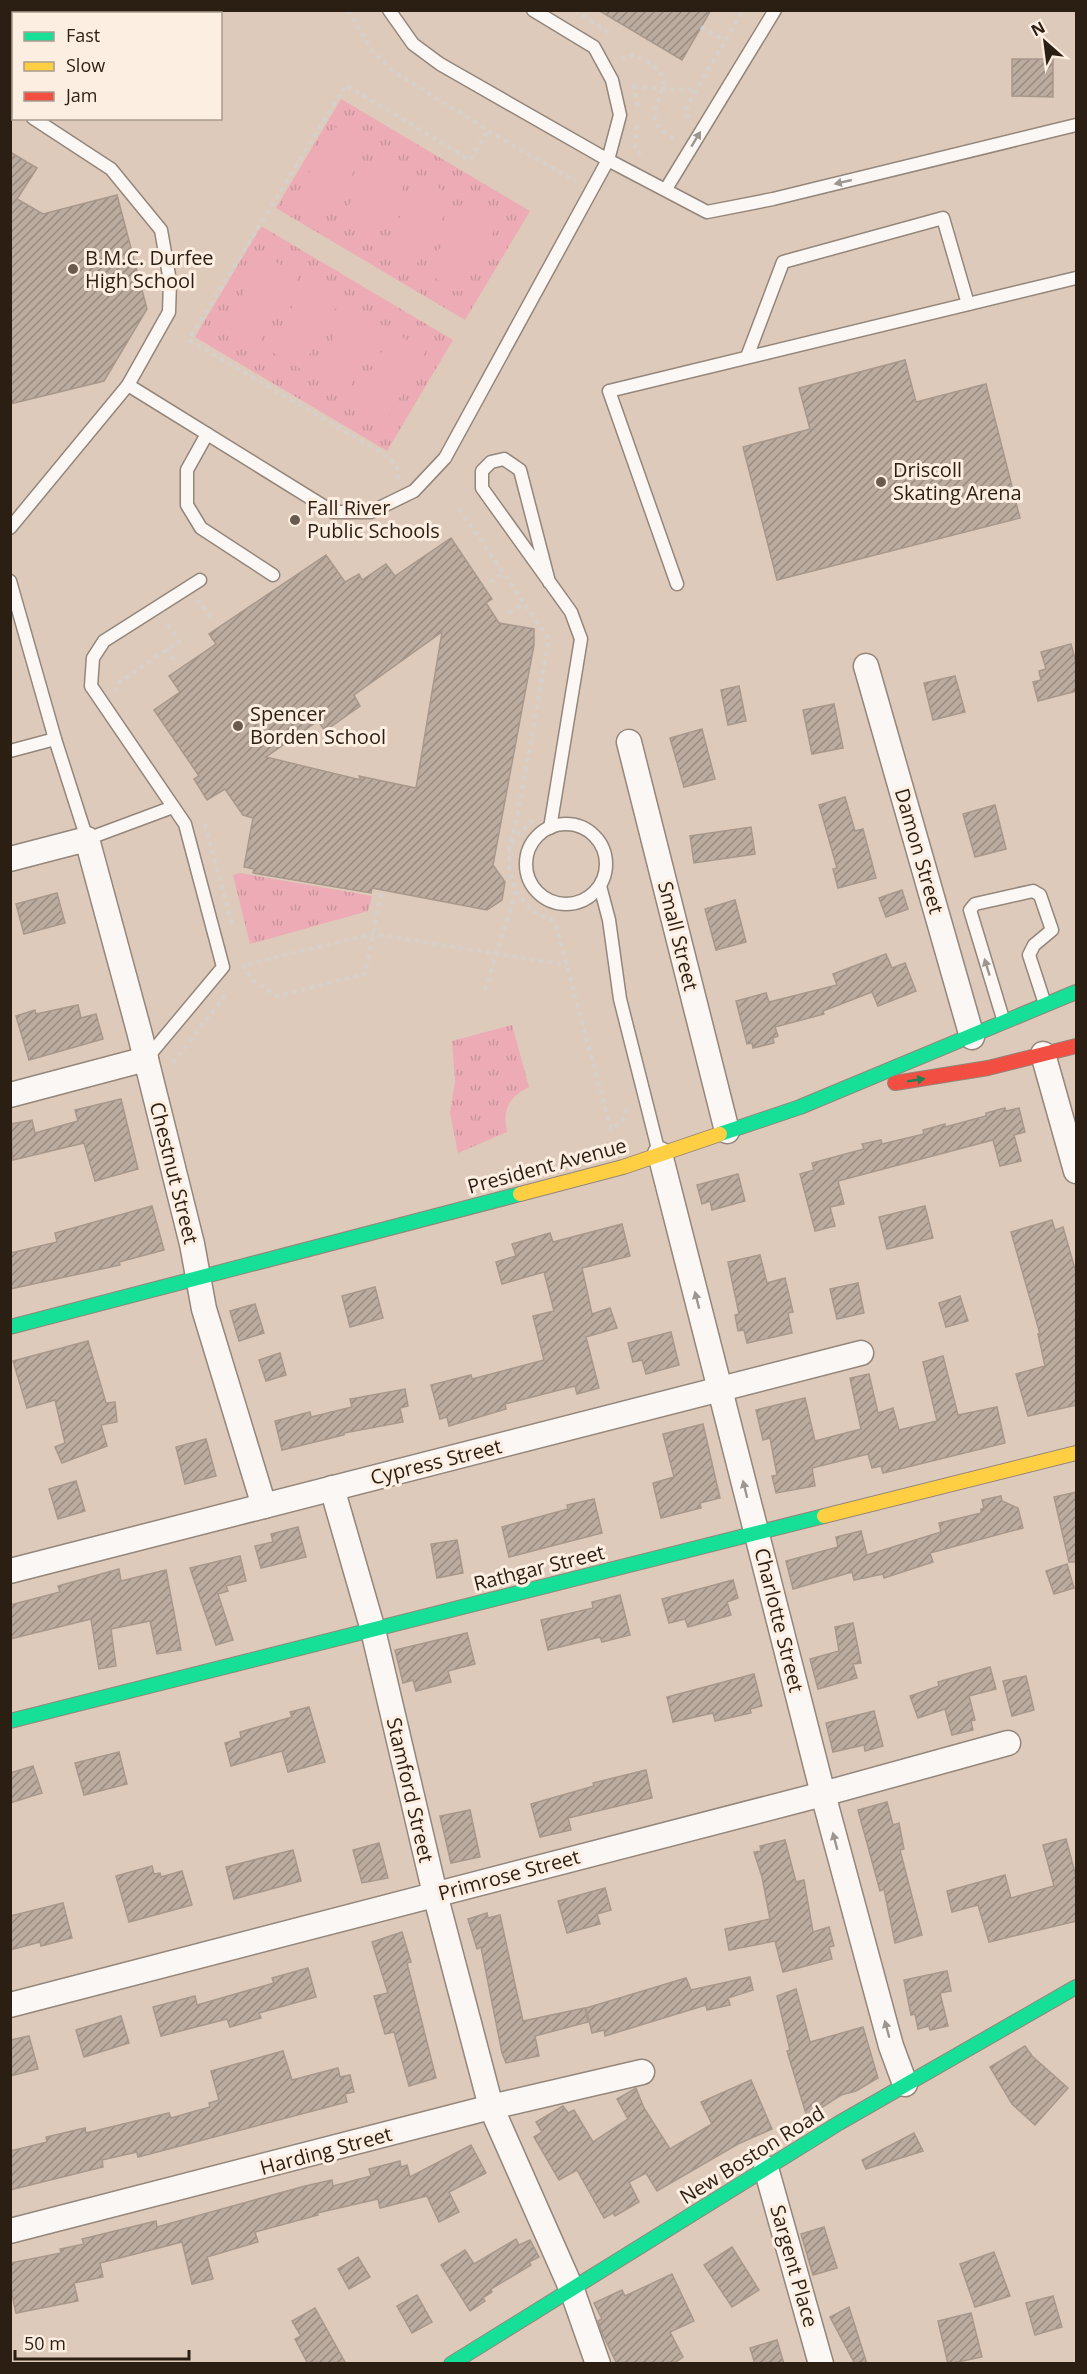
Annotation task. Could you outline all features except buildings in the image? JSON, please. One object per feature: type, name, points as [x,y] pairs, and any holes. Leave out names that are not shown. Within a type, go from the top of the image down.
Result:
[{"type":"street","name":"Damon Street","points":[[866,666],[972,1037]]},
{"type":"street","name":"Small Street","points":[[629,742],[727,1131]]},
{"type":"street","points":[[10,860],[87,838]]},
{"type":"street","name":"Chestnut Street","points":[[87,838],[146,1059],[199,1277],[204,1309],[264,1506]]},
{"type":"street","name":"President Avenue","points":[[10,1327],[623,1167],[837,1092],[1077,992]]},
{"type":"street","points":[[837,1092],[988,1068],[1077,1046]]},
{"type":"street","points":[[1043,1054],[1077,1171]]},
{"type":"street","points":[[10,1095],[146,1059]]},
{"type":"street","name":"Charlotte Street","points":[[660,1154],[823,1794],[891,2046],[905,2084]]},
{"type":"street","name":"Cypress Street","points":[[10,1571],[861,1353]]},
{"type":"street","name":"Rathgar Street","points":[[10,1720],[1077,1453]]},
{"type":"street","name":"Stamford Street","points":[[332,1488],[373,1630],[435,1894],[491,2107],[572,2290],[598,2364]]},
{"type":"street","name":"Primrose Street","points":[[10,2005],[823,1794],[1008,1743]]},
{"type":"street","name":"New Boston Road","points":[[451,2364],[905,2084],[1077,1987]]},
{"type":"street","name":"Harding Street","points":[[10,2231],[491,2107],[642,2072]]},
{"type":"street","name":"Sargent Place","points":[[766,2168],[821,2364]]},
{"type":"lane","points":[[389,10],[412,44],[440,64],[608,160],[707,212],[900,169],[1077,125]]},
{"type":"lane","points":[[128,385],[333,512],[371,512],[414,491],[446,458],[608,160],[620,115],[612,80],[594,47],[533,10]]},
{"type":"lane","points":[[666,189],[775,10]]},
{"type":"lane","points":[[10,528],[128,385],[169,312],[170,281],[161,230],[111,169],[36,120]]},
{"type":"lane","points":[[747,357],[783,262],[943,218],[968,304]]},
{"type":"lane","points":[[677,584],[609,391],[1077,278]]},
{"type":"lane","points":[[207,434],[186,470],[187,505],[201,528],[273,574]]},
{"type":"lane","points":[[549,582],[520,470],[510,461],[497,459],[482,471],[482,488],[549,582],[575,618],[581,639],[550,828]]},
{"type":"lane","points":[[146,1059],[164,1034],[223,967],[184,824],[91,686],[93,658],[104,641],[200,580]]},
{"type":"lane","points":[[10,581],[55,739],[87,838],[173,807]]},
{"type":"lane","points":[[10,751],[55,739]]},
{"type":"lane","points":[[561,824],[579,826],[600,842],[606,868],[600,886],[588,898],[572,904],[554,903],[538,893],[528,879],[526,861],[532,844],[550,828],[561,824]]},
{"type":"lane","points":[[600,886],[609,920],[620,999],[660,1154]]},
{"type":"lane","points":[[1005,1023],[970,910],[975,904],[1033,891],[1040,895],[1052,930],[1034,945],[1029,955],[1045,1006]]},
{"type":"path","points":[[348,10],[373,52],[393,71],[488,131],[577,181]]},
{"type":"path","points":[[575,10],[608,32],[612,42]]},
{"type":"path","points":[[689,124],[687,106],[743,10]]},
{"type":"path","points":[[701,27],[725,42]]},
{"type":"path","points":[[616,53],[627,70]]},
{"type":"path","points":[[621,59],[634,55],[644,59],[661,74],[664,88],[655,116],[656,121],[658,127],[677,142]]},
{"type":"path","points":[[632,81],[638,112]]},
{"type":"path","points":[[399,479],[396,464],[382,453],[189,340],[346,85],[470,160],[488,131]]},
{"type":"path","points":[[634,87],[696,90]]},
{"type":"path","points":[[637,124],[635,147],[643,158],[652,162]]},
{"type":"path","points":[[674,148],[681,134]]},
{"type":"path","points":[[459,509],[549,639],[518,813],[509,849],[509,869],[516,891],[531,910],[555,922],[611,1129],[622,1122],[629,1105]]},
{"type":"path","points":[[490,582],[503,572]]},
{"type":"path","points":[[509,613],[524,603]]},
{"type":"path","points":[[166,649],[176,663]]},
{"type":"path","points":[[509,849],[518,834],[537,814]]},
{"type":"path","points":[[485,990],[516,891]]},
{"type":"path","points":[[381,892],[373,934],[365,974],[277,996],[254,981],[243,965],[256,964],[373,934],[567,965]]},
{"type":"green space","points":[[341,99],[530,211],[465,320],[276,208]]},
{"type":"green space","points":[[335,127],[368,146],[329,216],[295,197]]},
{"type":"green space","points":[[379,152],[412,171],[373,241],[339,222]]},
{"type":"green space","points":[[422,179],[455,197],[415,267],[382,248]]},
{"type":"green space","points":[[465,203],[499,222],[459,292],[426,273]]},
{"type":"green space","points":[[261,226],[453,340],[387,451],[195,337]]},
{"type":"green space","points":[[265,256],[299,275],[259,344],[226,326]]},
{"type":"green space","points":[[307,281],[341,299],[301,369],[268,350]]},
{"type":"green space","points":[[351,307],[384,326],[345,396],[311,377]]},
{"type":"green space","points":[[393,332],[426,351],[386,421],[353,402]]},
{"type":"green space","points":[[240,873],[372,896],[368,911],[250,944],[233,875]]},
{"type":"green space","points":[[512,1025],[529,1087],[516,1095],[506,1110],[507,1132],[458,1153],[450,1113],[455,1081],[452,1041]]},
{"type":"traffic: fast","points":[[720,1134],[800,1107],[1076,992]]},
{"type":"traffic: fast","points":[[10,1327],[520,1194]]},
{"type":"traffic: fast","points":[[10,1721],[824,1516]]},
{"type":"traffic: fast","points":[[451,2364],[839,2123],[1076,1987]]},
{"type":"traffic: slow","points":[[520,1194],[623,1167],[720,1134]]},
{"type":"traffic: slow","points":[[824,1516],[1076,1453]]},
{"type":"traffic: jam","points":[[895,1083],[988,1068],[1076,1046]]},
{"type":"place","name":"B.M.C. Durfee High School","points":[[73,269]]},
{"type":"place","name":"Driscoll Skating Arena","points":[[881,482]]},
{"type":"place","name":"Fall River Public Schools","points":[[295,520]]},
{"type":"place","name":"Spencer Borden School","points":[[238,726]]}]
